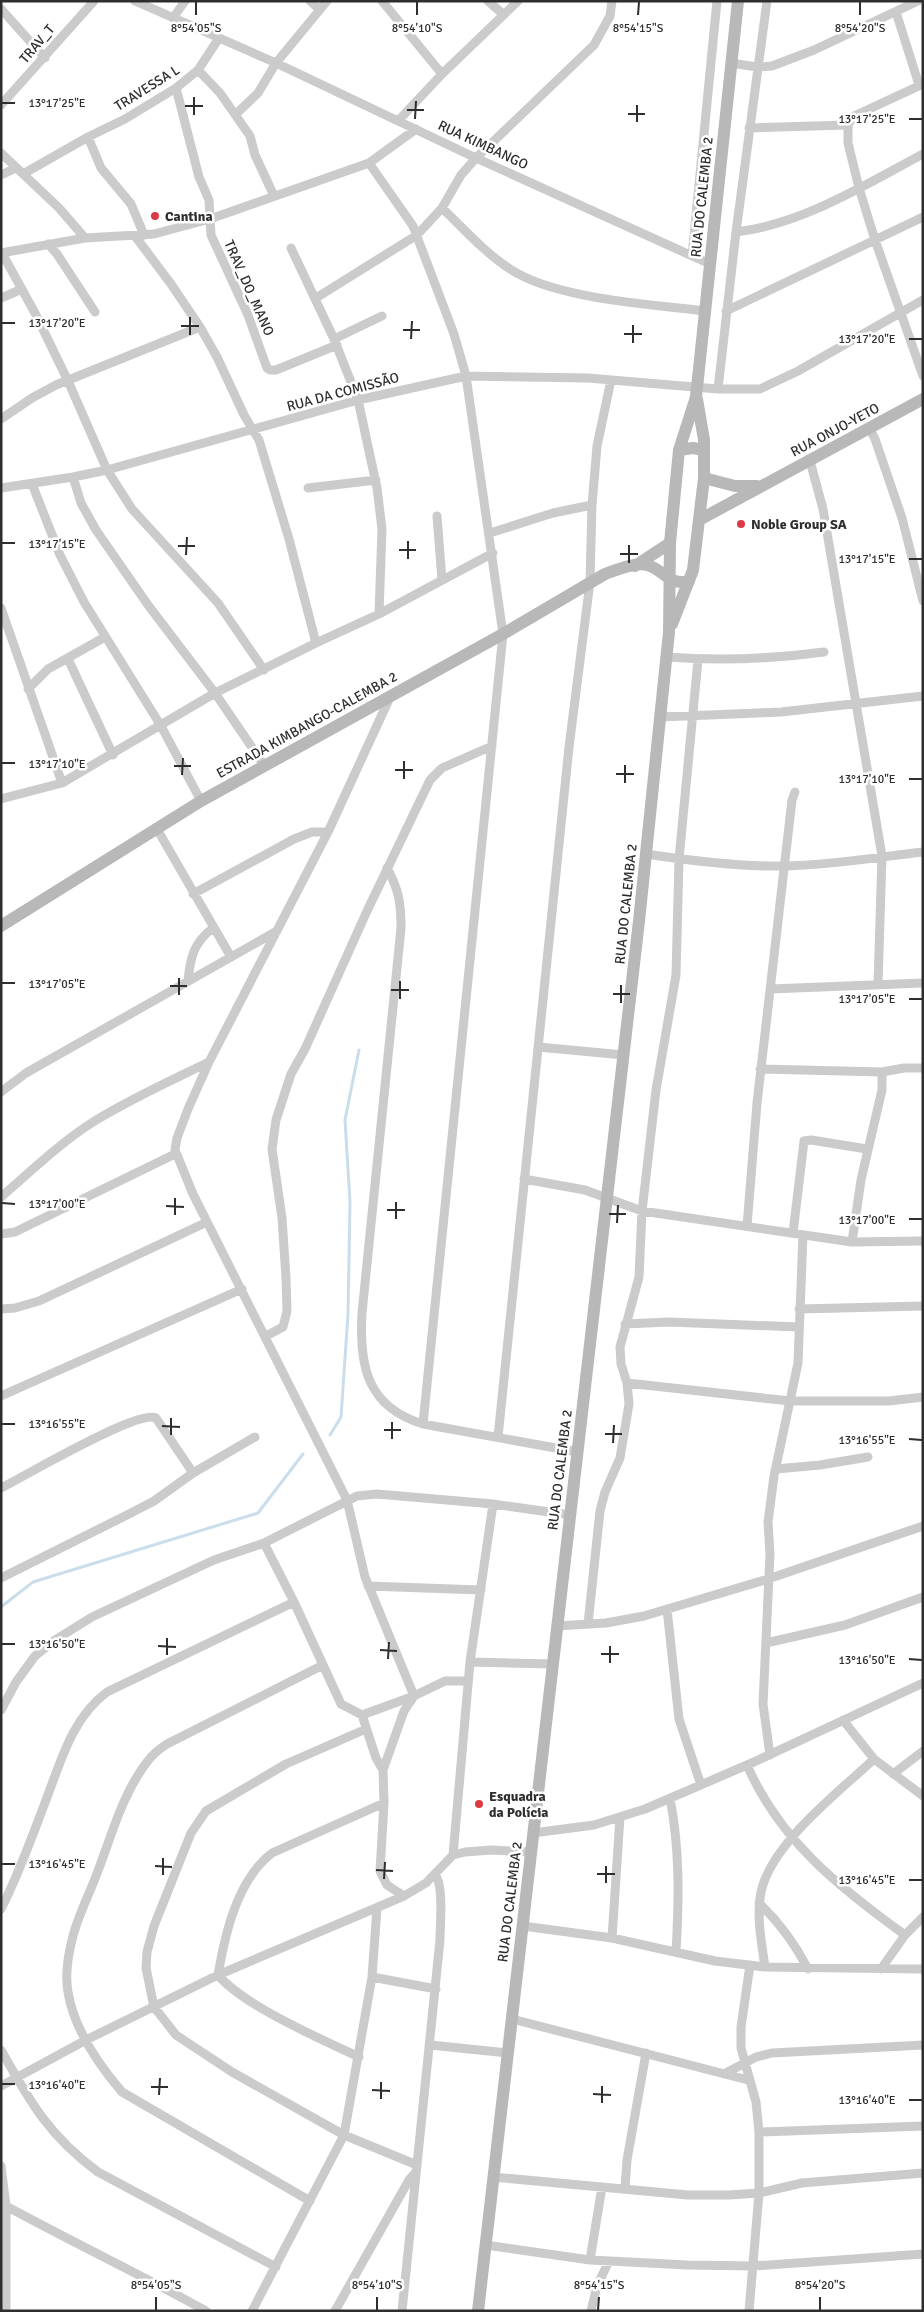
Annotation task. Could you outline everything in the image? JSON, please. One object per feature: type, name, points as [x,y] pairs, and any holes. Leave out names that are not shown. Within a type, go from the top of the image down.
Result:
[{"type":"main road","name":"RUA DO CALEMBA 2","points":[[478,2311],[646,854],[669,632],[670,543],[679,450],[697,392],[738,1]]},
{"type":"main road","name":"RUA DO CALEMBA 2","points":[[669,632],[689,581],[704,478],[704,450],[697,392]]},
{"type":"main road","name":"RUA ONJO-YETO","points":[[699,520],[729,505],[760,485],[810,461],[923,400]]},
{"type":"main road","points":[[679,450],[693,448],[704,450]]},
{"type":"main road","points":[[704,478],[735,486],[760,485]]},
{"type":"main road","points":[[635,566],[670,543]]},
{"type":"main road","points":[[635,566],[648,566],[662,573],[670,580],[689,581]]},
{"type":"main road","name":"ESTRADA KIMBANGO-CALEMBA 2","points":[[1,926],[201,801],[264,765],[504,634],[590,582],[605,574],[635,566]]},
{"type":"street","name":"TRAV_T","points":[[1,105],[94,1]]},
{"type":"street","name":"RUA KIMBANGO","points":[[136,1],[276,63],[476,158],[710,264]]},
{"type":"street","points":[[174,18],[185,1]]},
{"type":"street","points":[[310,1],[320,9]]},
{"type":"street","points":[[236,114],[258,93],[276,63],[327,1]]},
{"type":"street","points":[[382,1],[442,74]]},
{"type":"street","points":[[488,1],[504,15]]},
{"type":"street","points":[[398,121],[442,74],[518,1]]},
{"type":"street","points":[[316,298],[417,235],[442,208],[461,175],[476,158],[594,45],[610,16],[612,1]]},
{"type":"street","points":[[692,256],[717,1]]},
{"type":"street","points":[[718,389],[726,311],[766,1]]},
{"type":"street","points":[[732,63],[757,67],[772,66],[814,50],[918,1]]},
{"type":"street","points":[[1,9],[45,58]]},
{"type":"street","points":[[896,12],[921,85],[854,116],[848,125],[848,143],[875,240],[923,376]]},
{"type":"street","name":"TRAVESSA L","points":[[1,175],[19,171],[125,119],[176,88],[198,70],[219,38]]},
{"type":"street","points":[[198,70],[236,114],[250,136],[255,155],[274,196]]},
{"type":"street","name":"TRAV_DO_MANO","points":[[176,88],[199,177],[209,200],[211,235],[248,315],[268,369],[276,370],[336,342]]},
{"type":"street","points":[[749,128],[848,125]]},
{"type":"street","points":[[264,670],[218,603],[132,509],[107,470],[68,381],[2,253],[86,238],[140,236],[210,219],[369,163],[416,129]]},
{"type":"street","points":[[88,137],[101,168],[132,204],[140,236],[200,327],[253,430],[263,453],[289,539],[316,643]]},
{"type":"street","points":[[1,153],[59,208],[86,238]]},
{"type":"street","points":[[736,232],[800,215],[859,188],[923,154]]},
{"type":"street","points":[[369,163],[406,212],[417,235],[454,334],[466,376],[504,634],[423,1424]]},
{"type":"street","points":[[442,208],[484,249],[510,269],[532,280],[575,293],[705,311]]},
{"type":"street","points":[[726,311],[923,217]]},
{"type":"street","points":[[48,244],[58,254],[95,312]]},
{"type":"street","points":[[291,248],[336,342],[358,400],[376,480],[382,529],[379,614]]},
{"type":"street","points":[[1,298],[22,289]]},
{"type":"street","name":"RUA DA COMISSÃO","points":[[1,488],[107,470],[358,400],[466,376],[515,375],[611,380],[697,392],[718,389],[760,389],[798,371],[923,300]]},
{"type":"street","points":[[336,342],[382,316]]},
{"type":"street","points":[[1,419],[32,398],[68,381],[200,327]]},
{"type":"street","points":[[498,1437],[569,747],[590,582],[592,505],[597,446],[611,380]]},
{"type":"street","points":[[870,429],[902,518],[923,601]]},
{"type":"street","points":[[810,461],[823,509],[882,856],[878,984]]},
{"type":"street","points":[[74,477],[80,503],[96,530],[148,605],[215,693],[264,765]]},
{"type":"street","points":[[308,488],[376,480]]},
{"type":"street","points":[[32,484],[60,555],[84,602],[161,726],[201,801]]},
{"type":"street","points":[[490,533],[553,513],[592,505]]},
{"type":"street","points":[[437,516],[442,580]]},
{"type":"street","points":[[1,799],[62,783],[113,755],[215,693],[379,614],[493,553]]},
{"type":"street","points":[[1,608],[62,783]]},
{"type":"street","points":[[28,689],[48,669],[105,637]]},
{"type":"street","points":[[666,657],[698,660],[778,659],[824,652]]},
{"type":"street","points":[[68,659],[113,755]]},
{"type":"street","points":[[588,1624],[600,1511],[624,1440],[629,1404],[627,1383],[621,1364],[620,1347],[639,1277],[642,1211],[656,1090],[676,975],[679,859],[698,660]]},
{"type":"street","points":[[392,694],[328,832],[209,1062],[177,1138],[175,1154],[207,1222],[347,1500],[357,1551],[368,1586],[414,1696]]},
{"type":"street","points":[[660,717],[781,712],[923,696]]},
{"type":"street","points":[[266,1336],[283,1327],[287,1311],[282,1218],[272,1150],[276,1120],[291,1074],[305,1049],[425,789],[435,773],[450,764],[492,746]]},
{"type":"street","points":[[747,1226],[760,1069],[786,866],[792,800],[795,792]]},
{"type":"street","points":[[157,829],[231,958]]},
{"type":"street","points":[[193,894],[294,839],[312,832],[328,832]]},
{"type":"street","points":[[646,854],[743,865],[786,866],[923,852]]},
{"type":"street","points":[[387,868],[399,892],[401,928],[363,1295],[361,1346],[368,1376],[385,1405],[407,1419],[423,1424],[578,1452]]},
{"type":"street","points":[[188,981],[190,961],[194,948],[204,934],[213,928]]},
{"type":"street","points":[[1,1092],[26,1073],[277,931]]},
{"type":"street","points":[[770,989],[923,983]]},
{"type":"street","points":[[538,1047],[624,1054]]},
{"type":"street","points":[[1,1197],[60,1147],[92,1123],[133,1099],[209,1062]]},
{"type":"street","points":[[760,1069],[882,1072],[904,1068],[923,1068]]},
{"type":"street","points":[[852,1242],[867,1149],[880,1100],[882,1072]]},
{"type":"street","points":[[793,1233],[804,1141],[811,1140],[867,1149]]},
{"type":"street","points":[[1,1234],[15,1232],[175,1154]]},
{"type":"street","points":[[524,1179],[585,1190],[607,1200],[642,1211],[852,1242],[923,1241]]},
{"type":"street","points":[[1,1309],[25,1306],[39,1301],[207,1222]]},
{"type":"street","points":[[770,1755],[763,1704],[768,1580],[768,1522],[776,1469],[798,1363],[802,1235]]},
{"type":"street","points":[[2,1394],[242,1289]]},
{"type":"street","points":[[799,1309],[923,1306]]},
{"type":"street","points":[[625,1324],[669,1322],[799,1327]]},
{"type":"street","points":[[627,1383],[790,1401],[889,1401],[923,1397]]},
{"type":"street","points":[[1,1488],[112,1429],[132,1420],[150,1416],[156,1418],[193,1473]]},
{"type":"street","points":[[1,1578],[127,1516],[154,1501],[193,1473],[255,1437]]},
{"type":"street","points":[[776,1469],[820,1465],[868,1457]]},
{"type":"street","points":[[1,1710],[16,1682],[35,1656],[55,1640],[92,1617],[214,1560],[264,1543],[357,1496],[377,1494],[493,1504],[570,1515]]},
{"type":"street","points":[[1,2086],[86,2040],[218,1976],[404,1896],[426,1883],[453,1854],[470,1662],[493,1504]]},
{"type":"street","points":[[557,1626],[606,1623],[667,1609],[768,1580],[923,1526]]},
{"type":"street","points":[[264,1543],[294,1602],[341,1704],[362,1715],[376,1758],[383,1770]]},
{"type":"street","points":[[368,1586],[481,1590]]},
{"type":"street","points":[[766,1643],[846,1625],[923,1597]]},
{"type":"street","points":[[1,1909],[13,1884],[69,1741],[84,1713],[95,1701],[107,1692],[294,1602]]},
{"type":"street","points":[[667,1609],[679,1719],[701,1785]]},
{"type":"street","points":[[470,1662],[553,1664]]},
{"type":"street","points":[[310,2201],[122,2092],[105,2072],[86,2040],[74,2014],[68,1992],[69,1955],[72,1937],[135,1780],[156,1751],[323,1665]]},
{"type":"street","points":[[362,1715],[414,1696],[445,1682],[468,1681]]},
{"type":"street","points":[[533,1833],[573,1830],[620,1818],[770,1755],[923,1683]]},
{"type":"street","points":[[404,1896],[388,1885],[380,1871],[384,1803],[383,1770],[404,1711],[414,1696]]},
{"type":"street","points":[[844,1720],[874,1759],[923,1796]]},
{"type":"street","points":[[366,1729],[286,1764],[216,1804],[199,1820],[191,1833],[154,1926],[147,1952],[146,1968],[154,2007],[176,2035],[232,2072],[344,2135],[417,2169]]},
{"type":"street","points":[[893,1774],[923,1751]]},
{"type":"street","points":[[765,1967],[759,1903],[766,1875],[792,1836],[874,1759]]},
{"type":"street","points":[[747,1765],[764,1799],[792,1836],[843,1889],[905,1935]]},
{"type":"street","points":[[670,1798],[676,1828],[678,1855],[676,1952]]},
{"type":"street","points":[[218,1976],[233,1918],[247,1882],[262,1861],[272,1853],[384,1803]]},
{"type":"street","points":[[612,1938],[620,1818]]},
{"type":"street","points":[[453,1854],[492,1850],[531,1852]]},
{"type":"street","points":[[402,2311],[436,1989],[441,1888],[440,1880],[435,1874]]},
{"type":"street","points":[[759,1903],[776,1919],[797,1948],[808,1969]]},
{"type":"street","points":[[252,2311],[344,2135],[372,1977],[377,1908]]},
{"type":"street","points":[[881,1970],[905,1935],[923,1917]]},
{"type":"street","points":[[522,1926],[612,1938],[676,1952],[765,1967],[881,1970],[923,1968]]},
{"type":"street","points":[[749,2311],[759,2193],[759,2132],[756,2102],[740,2048],[741,2027],[750,1965]]},
{"type":"street","points":[[218,1976],[232,1989],[261,2007],[317,2037],[359,2056]]},
{"type":"street","points":[[372,1977],[436,1989]]},
{"type":"street","points":[[512,2019],[748,2080]]},
{"type":"street","points":[[430,2045],[508,2053]]},
{"type":"street","points":[[724,2074],[743,2063],[772,2053],[923,2045]]},
{"type":"street","points":[[1,2050],[36,2111],[73,2153],[98,2172],[276,2268]]},
{"type":"street","points":[[625,2189],[627,2160],[646,2054]]},
{"type":"street","points":[[759,2132],[923,2126]]},
{"type":"street","points":[[1,2166],[6,2206],[6,2311]]},
{"type":"street","points":[[335,2311],[417,2169]]},
{"type":"street","points":[[493,2177],[688,2195],[729,2196],[759,2193],[802,2182],[923,2173]]},
{"type":"street","points":[[590,2260],[602,2187]]},
{"type":"street","points":[[6,2206],[68,2240],[130,2269],[206,2311]]},
{"type":"street","points":[[485,2245],[590,2260],[754,2266],[923,2254]]},
{"type":"street","points":[[591,2311],[597,2286],[609,2261]]},
{"type":"waterway","points":[[330,1435],[341,1417],[348,1314],[350,1202],[345,1120],[359,1050]]},
{"type":"waterway","points":[[1,1607],[33,1582],[258,1513],[303,1454]]},
{"type":"place","name":"Cantina","points":[[155,216]]},
{"type":"place","name":"Noble Group SA","points":[[741,524]]},
{"type":"place","name":"Esquadra da Polícia","points":[[479,1804]]}]
